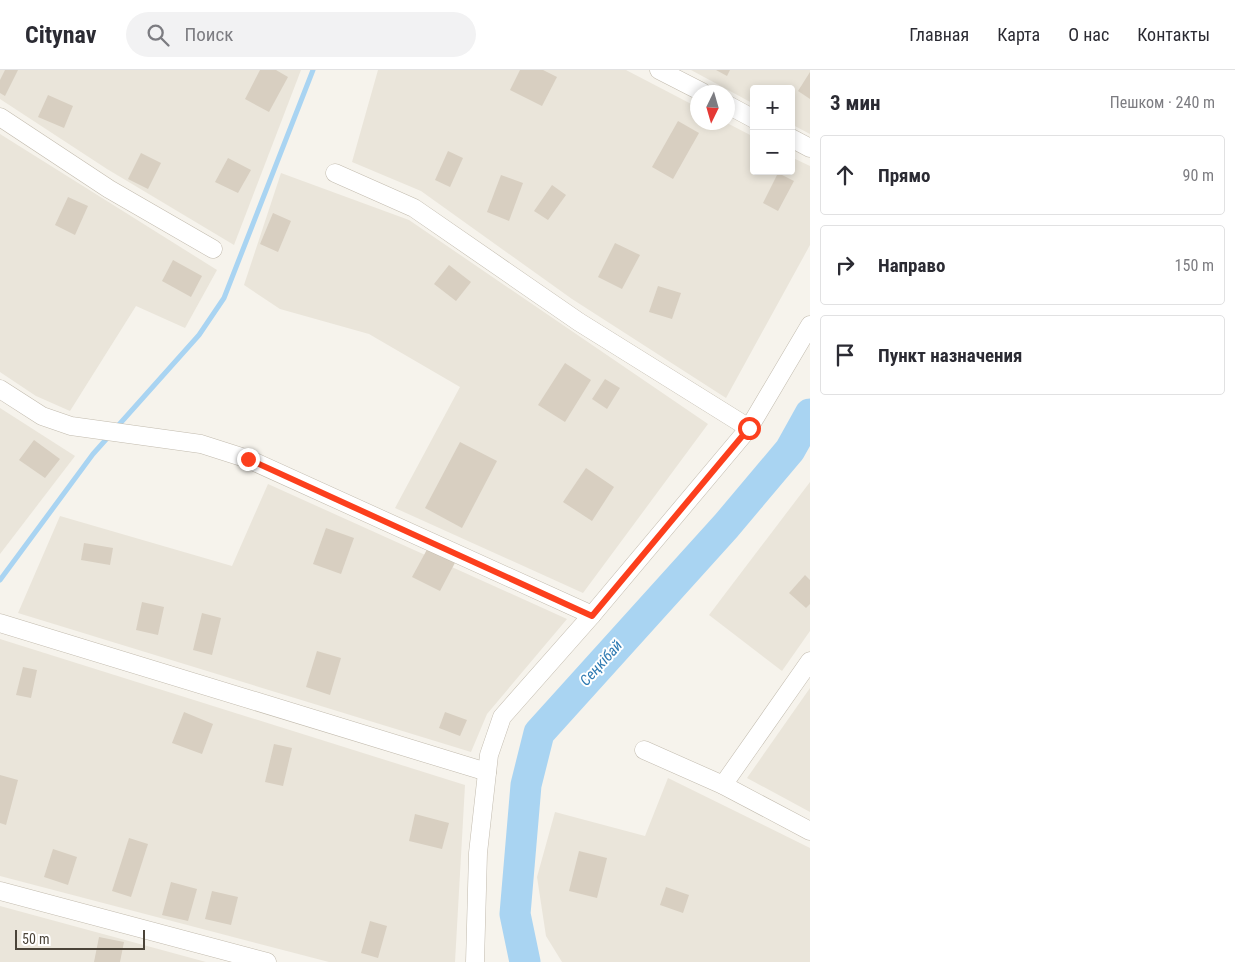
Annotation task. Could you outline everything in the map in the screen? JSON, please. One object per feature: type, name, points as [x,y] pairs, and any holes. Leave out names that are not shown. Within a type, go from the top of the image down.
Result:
[{"type":"street","points":[[659,70],[690,86]]},
{"type":"street","points":[[735,110],[750,117]]},
{"type":"street","points":[[0,117],[108,189],[213,249]]},
{"type":"street","points":[[795,140],[810,148]]},
{"type":"street","points":[[336,173],[414,208],[579,322],[749,428]]},
{"type":"street","points":[[475,962],[478,852],[486,772],[488,755],[502,717],[592,616],[749,428],[810,325]]},
{"type":"street","points":[[0,389],[42,416],[71,426],[201,444],[248,459],[592,616]]},
{"type":"street","points":[[0,623],[486,772]]},
{"type":"street","points":[[723,785],[810,661]]},
{"type":"street","points":[[644,750],[723,785],[810,831]]},
{"type":"street","points":[[0,891],[267,962]]},
{"type":"shaded area","points":[[0,70],[301,70],[234,245],[107,169],[0,99]]},
{"type":"shaded area","points":[[378,70],[626,70],[690,103],[690,130],[735,130],[735,127],[750,135],[750,175],[795,175],[795,159],[810,166],[810,245],[726,398],[572,299],[421,191],[352,162]]},
{"type":"shaded area","points":[[691,70],[810,70],[810,134],[795,126],[795,85],[750,85],[750,102],[735,94],[735,85],[719,85]]},
{"type":"shaded area","points":[[0,134],[217,270],[185,328],[136,306],[70,411],[36,396],[0,372]]},
{"type":"shaded area","points":[[281,173],[409,220],[708,424],[583,593],[395,508],[460,387],[369,334],[280,309],[244,285]]},
{"type":"shaded area","points":[[0,408],[75,456],[0,554]]},
{"type":"shaded area","points":[[810,482],[810,631],[782,671],[709,615]]},
{"type":"shaded area","points":[[268,484],[567,619],[487,714],[471,752],[18,613],[60,516],[232,566]]},
{"type":"shaded area","points":[[0,639],[465,785],[455,962],[329,962],[0,876]]},
{"type":"shaded area","points":[[810,688],[810,812],[747,778]]},
{"type":"shaded area","points":[[668,778],[810,848],[810,962],[562,962],[546,936],[537,877],[555,812],[645,836]]},
{"type":"shaded area","points":[[0,906],[206,962],[0,962]]},
{"type":"building","points":[[5,70],[18,70],[5,96],[0,93],[0,80]]},
{"type":"building","points":[[260,70],[276,70],[288,77],[269,112],[245,99]]},
{"type":"building","points":[[520,70],[543,70],[557,77],[542,106],[510,90]]},
{"type":"building","points":[[716,70],[730,70],[727,76]]},
{"type":"building","points":[[810,72],[810,99],[798,91]]},
{"type":"building","points":[[48,95],[73,106],[64,128],[38,117]]},
{"type":"building","points":[[678,121],[690,128],[690,130],[699,133],[673,179],[652,167]]},
{"type":"building","points":[[448,151],[463,158],[450,187],[435,180]]},
{"type":"building","points":[[141,153],[161,163],[148,189],[128,179]]},
{"type":"building","points":[[228,158],[251,170],[238,193],[215,182]]},
{"type":"building","points":[[501,175],[523,183],[509,221],[487,212]]},
{"type":"building","points":[[777,175],[782,175],[794,181],[778,211],[763,203]]},
{"type":"building","points":[[552,185],[566,195],[548,220],[534,211]]},
{"type":"building","points":[[68,197],[88,206],[75,235],[55,225]]},
{"type":"building","points":[[273,213],[291,221],[278,252],[260,244]]},
{"type":"building","points":[[615,243],[640,255],[622,289],[598,277]]},
{"type":"building","points":[[173,260],[202,276],[191,297],[162,281]]},
{"type":"building","points":[[449,265],[471,282],[456,301],[434,284]]},
{"type":"building","points":[[658,286],[681,293],[672,319],[649,312]]},
{"type":"building","points":[[565,363],[591,380],[565,422],[538,405]]},
{"type":"building","points":[[605,379],[620,388],[607,409],[592,399]]},
{"type":"building","points":[[34,440],[60,459],[45,478],[19,460]]},
{"type":"building","points":[[460,442],[497,461],[462,528],[425,508]]},
{"type":"building","points":[[586,468],[614,487],[592,521],[563,502]]},
{"type":"building","points":[[326,528],[354,538],[341,574],[313,564]]},
{"type":"building","points":[[84,543],[113,548],[110,565],[81,560]]},
{"type":"building","points":[[430,544],[457,559],[440,591],[412,577]]},
{"type":"building","points":[[805,575],[810,580],[810,604],[806,608],[789,593]]},
{"type":"building","points":[[142,602],[164,607],[158,635],[136,630]]},
{"type":"building","points":[[202,613],[221,618],[212,655],[193,650]]},
{"type":"building","points":[[317,651],[341,658],[330,695],[306,687]]},
{"type":"building","points":[[23,667],[37,670],[31,698],[16,695]]},
{"type":"building","points":[[184,712],[213,724],[202,754],[172,743]]},
{"type":"building","points":[[445,712],[467,720],[460,736],[439,728]]},
{"type":"building","points":[[274,744],[292,748],[283,786],[265,782]]},
{"type":"building","points":[[0,775],[18,780],[6,825],[0,823]]},
{"type":"building","points":[[415,814],[449,823],[442,849],[409,841]]},
{"type":"building","points":[[129,838],[148,844],[131,897],[112,891]]},
{"type":"building","points":[[53,849],[77,857],[68,885],[44,877]]},
{"type":"building","points":[[579,851],[607,858],[597,898],[569,891]]},
{"type":"building","points":[[171,882],[197,889],[188,921],[162,915]]},
{"type":"building","points":[[666,887],[689,895],[683,913],[660,905]]},
{"type":"building","points":[[212,891],[238,897],[231,925],[205,919]]},
{"type":"building","points":[[370,921],[387,926],[378,958],[361,953]]},
{"type":"building","points":[[99,937],[124,942],[120,962],[94,962]]},
{"type":"waterway","points":[[116,428],[199,335],[224,298],[313,70]]},
{"type":"waterway","name":"Сеңкібай","points":[[525,962],[515,914],[526,785],[539,733],[726,526],[790,450],[810,414]]},
{"type":"waterway","points":[[0,580],[93,454],[110,435]]},
{"type":"route","points":[[248,459],[592,616],[749,428]]}]
